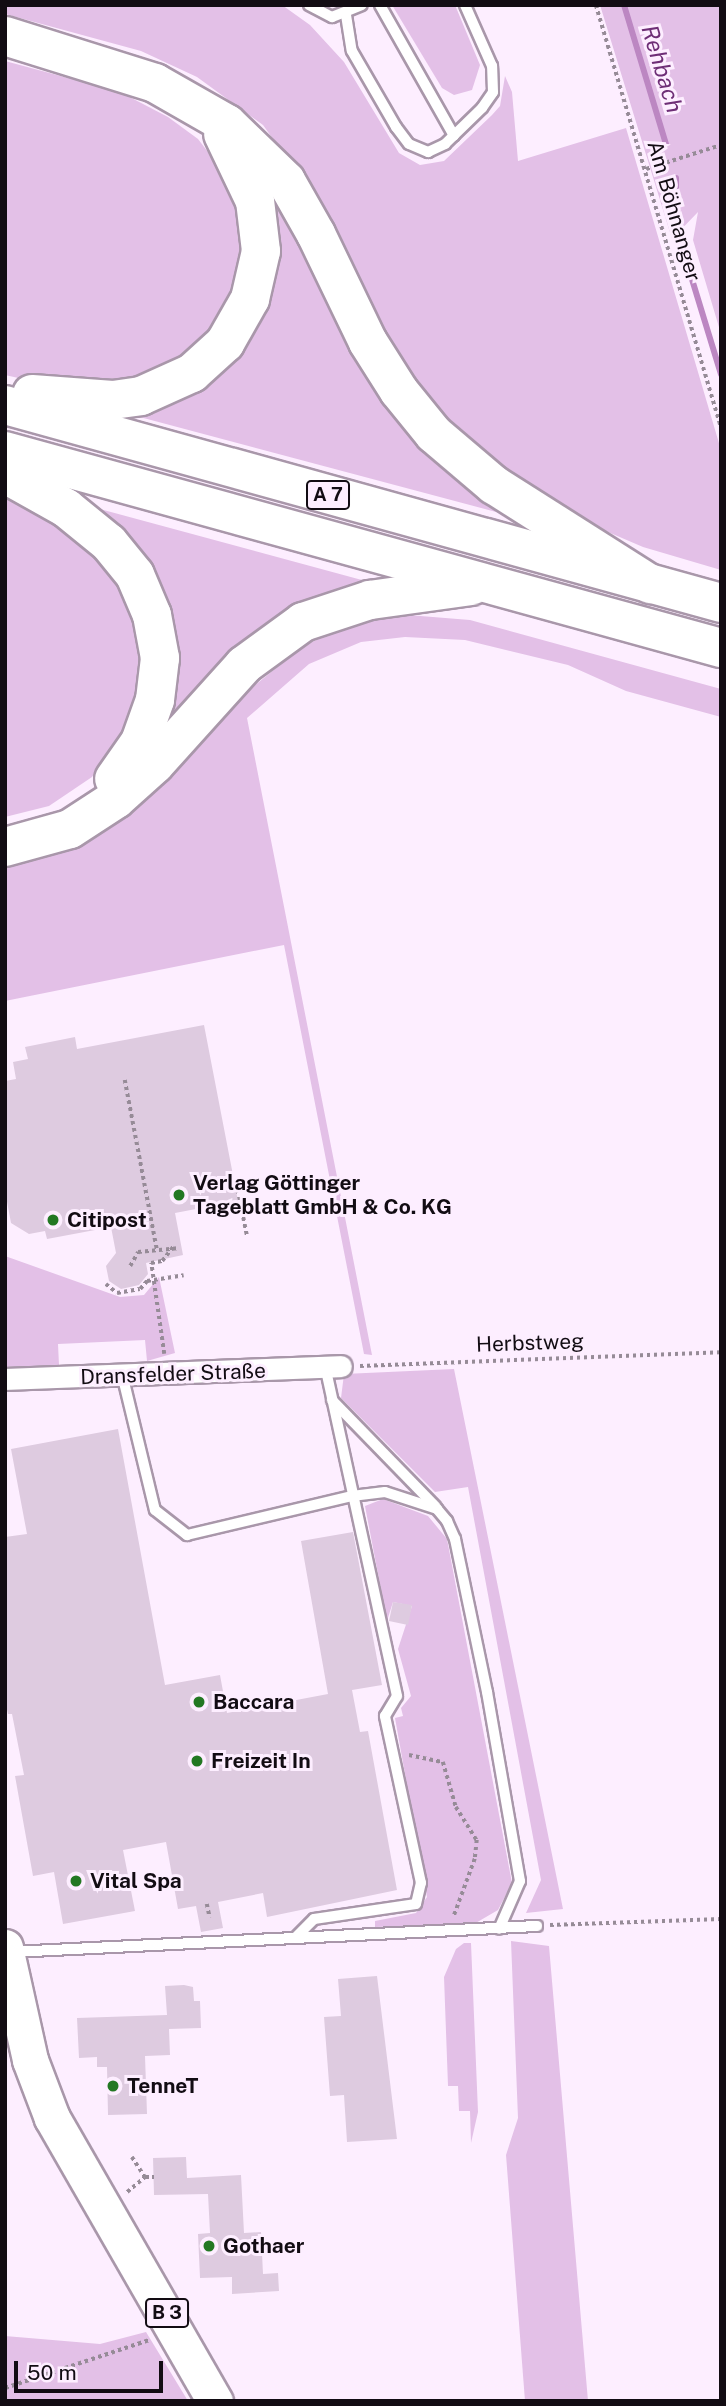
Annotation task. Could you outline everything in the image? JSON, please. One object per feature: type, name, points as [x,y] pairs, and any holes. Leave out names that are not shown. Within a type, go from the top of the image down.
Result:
[{"type":"highway","points":[[5,36],[108,65],[201,108],[250,144],[286,181],[316,234],[368,342],[399,391],[434,434],[494,485],[650,584]]},
{"type":"highway","points":[[5,391],[65,398],[141,396],[192,373],[225,343],[250,299],[261,251],[260,224],[236,154],[201,108]]},
{"type":"highway","name":"A 7","points":[[5,405],[721,603]]},
{"type":"highway","name":"A 7","points":[[5,451],[721,648]]},
{"type":"highway","points":[[5,474],[88,524],[123,559],[148,605],[160,658],[149,723],[117,776],[63,817],[5,832]]},
{"type":"highway","points":[[5,847],[70,829],[116,799],[155,764],[244,665],[303,622],[370,600],[489,583]]},
{"type":"main road","name":"B 3","points":[[6,1950],[30,2060],[52,2118],[87,2184],[178,2331],[215,2401]]},
{"type":"street","name":"Dransfelder Straße","points":[[5,1379],[333,1368]]},
{"type":"lane","points":[[309,5],[325,15],[346,15],[362,5]]},
{"type":"lane","points":[[380,5],[454,136]]},
{"type":"lane","points":[[346,15],[352,51],[404,138],[428,152],[454,136],[482,108],[494,84],[492,66],[466,5]]},
{"type":"lane","points":[[295,1938],[314,1919],[416,1904],[421,1883],[385,1716],[397,1696],[332,1400],[333,1368]]},
{"type":"lane","points":[[122,1374],[146,1488],[155,1510],[170,1527],[187,1535],[352,1496],[384,1493],[437,1508]]},
{"type":"lane","points":[[332,1400],[437,1508],[456,1539],[520,1881],[499,1929]]},
{"type":"lane","points":[[6,1950],[537,1926]]},
{"type":"path","name":"Am Böhnanger","points":[[596,5],[721,427]]},
{"type":"path","points":[[646,169],[721,145]]},
{"type":"path","points":[[124,1080],[157,1249]]},
{"type":"path","points":[[238,1190],[247,1235]]},
{"type":"path","points":[[161,1332],[150,1263],[162,1261],[173,1247]]},
{"type":"path","points":[[130,1266],[138,1252],[180,1248]]},
{"type":"path","points":[[106,1284],[117,1293],[140,1289],[153,1280],[184,1275]]},
{"type":"path","name":"Herbstweg","points":[[333,1368],[721,1352]]},
{"type":"path","points":[[406,1753],[443,1762],[456,1807],[477,1840],[475,1859],[457,1903]]},
{"type":"path","points":[[207,1904],[210,1918]]},
{"type":"path","points":[[537,1926],[721,1919]]},
{"type":"path","points":[[132,2157],[145,2177]]},
{"type":"path","points":[[5,2388],[178,2331]]},
{"type":"shaded area","points":[[5,5],[282,5],[310,25],[344,62],[399,153],[420,165],[444,161],[492,115],[500,106],[505,76],[512,92],[518,161],[626,128],[721,450],[721,570],[643,547],[552,508],[443,424],[377,319],[330,219],[263,125],[197,77],[141,51],[5,14]]},
{"type":"shaded area","points":[[392,5],[455,5],[480,65],[472,90],[454,95],[442,88]]},
{"type":"shaded area","points":[[600,5],[721,5],[721,334],[693,240],[698,212],[672,239]]},
{"type":"shaded area","points":[[5,61],[120,92],[168,117],[198,139],[228,178],[244,226],[239,286],[213,341],[136,388],[32,381],[5,375]]},
{"type":"shaded area","points":[[233,132],[362,341],[545,525],[121,412],[256,310]]},
{"type":"shaded area","points":[[5,492],[44,512],[114,571],[141,630],[142,675],[131,720],[92,777],[49,806],[5,817]]},
{"type":"shaded area","points":[[74,502],[395,589],[334,600],[138,772],[169,659]]},
{"type":"shaded area","points":[[408,615],[470,620],[721,689],[721,717],[626,691],[568,665],[465,640],[405,637],[361,642],[309,664],[247,718],[372,1355],[364,1354],[284,945],[5,1001],[5,865],[59,854],[97,835],[181,765],[232,704],[303,646],[353,623]]},
{"type":"shaded area","points":[[5,1256],[120,1297],[144,1295],[159,1277],[175,1353],[147,1361],[145,1340],[58,1344],[59,1365],[5,1367]]},
{"type":"shaded area","points":[[454,1369],[563,1909],[526,1913],[541,1880],[468,1487],[435,1492],[341,1398],[344,1374]]},
{"type":"shaded area","points":[[383,1499],[428,1516],[447,1539],[512,1883],[498,1910],[474,1924],[375,1927],[375,1921],[416,1913],[427,1897],[395,1718],[403,1716],[401,1708],[411,1696],[398,1649],[412,1606],[393,1602],[387,1621],[365,1506]]},
{"type":"shaded area","points":[[511,1941],[549,1946],[588,2401],[525,2401],[506,2155],[518,2118]]},
{"type":"shaded area","points":[[464,1943],[471,1943],[478,2112],[471,2143],[470,2111],[459,2111],[458,2086],[448,2086],[444,1977],[456,1949]]},
{"type":"shaded area","points":[[146,2332],[188,2401],[5,2401],[5,2336],[100,2344]]},
{"type":"building","points":[[204,1025],[238,1201],[175,1213],[183,1255],[146,1263],[148,1274],[139,1285],[121,1289],[109,1281],[106,1266],[116,1253],[111,1227],[47,1239],[45,1231],[29,1234],[11,1223],[5,1191],[5,1081],[16,1079],[13,1062],[28,1059],[25,1047],[75,1037],[77,1049]]},
{"type":"building","name":"Freizeit In","points":[[118,1429],[165,1685],[220,1675],[227,1713],[328,1694],[301,1541],[353,1532],[382,1685],[352,1690],[360,1732],[368,1731],[397,1890],[267,1917],[263,1893],[218,1902],[223,1928],[201,1932],[196,1906],[178,1909],[166,1842],[123,1850],[135,1911],[63,1924],[54,1872],[33,1876],[15,1776],[24,1775],[12,1714],[8,1714],[5,1701],[5,1537],[27,1534],[11,1449]]},
{"type":"building","points":[[393,1602],[412,1605],[408,1625],[389,1621]]},
{"type":"building","points":[[377,1976],[397,2139],[347,2142],[344,2095],[330,2096],[324,2017],[341,2016],[338,1979]]},
{"type":"building","points":[[165,1986],[193,1987],[194,2001],[200,2001],[201,2028],[169,2029],[170,2055],[145,2056],[147,2114],[108,2115],[107,2067],[97,2067],[97,2057],[79,2058],[77,2018],[167,2015]]},
{"type":"building","points":[[186,2157],[187,2178],[241,2175],[244,2233],[261,2232],[263,2274],[278,2273],[279,2291],[232,2294],[232,2277],[200,2278],[198,2234],[210,2233],[208,2194],[154,2195],[153,2158]]},
{"type":"waterway","name":"Rehbach","points":[[624,5],[666,144]]},
{"type":"waterway","name":"Rehbach","points":[[676,178],[676,227],[721,374]]},
{"type":"place","name":"Verlag Göttinger Tageblatt GmbH & Co. KG","points":[[179,1195]]},
{"type":"place","name":"Citipost","points":[[53,1220]]},
{"type":"place","name":"Baccara","points":[[199,1702]]},
{"type":"place","name":"Freizeit In","points":[[197,1761]]},
{"type":"place","name":"Vital Spa","points":[[76,1881]]},
{"type":"place","name":"TenneT","points":[[113,2086]]},
{"type":"place","name":"Gothaer","points":[[209,2246]]}]
